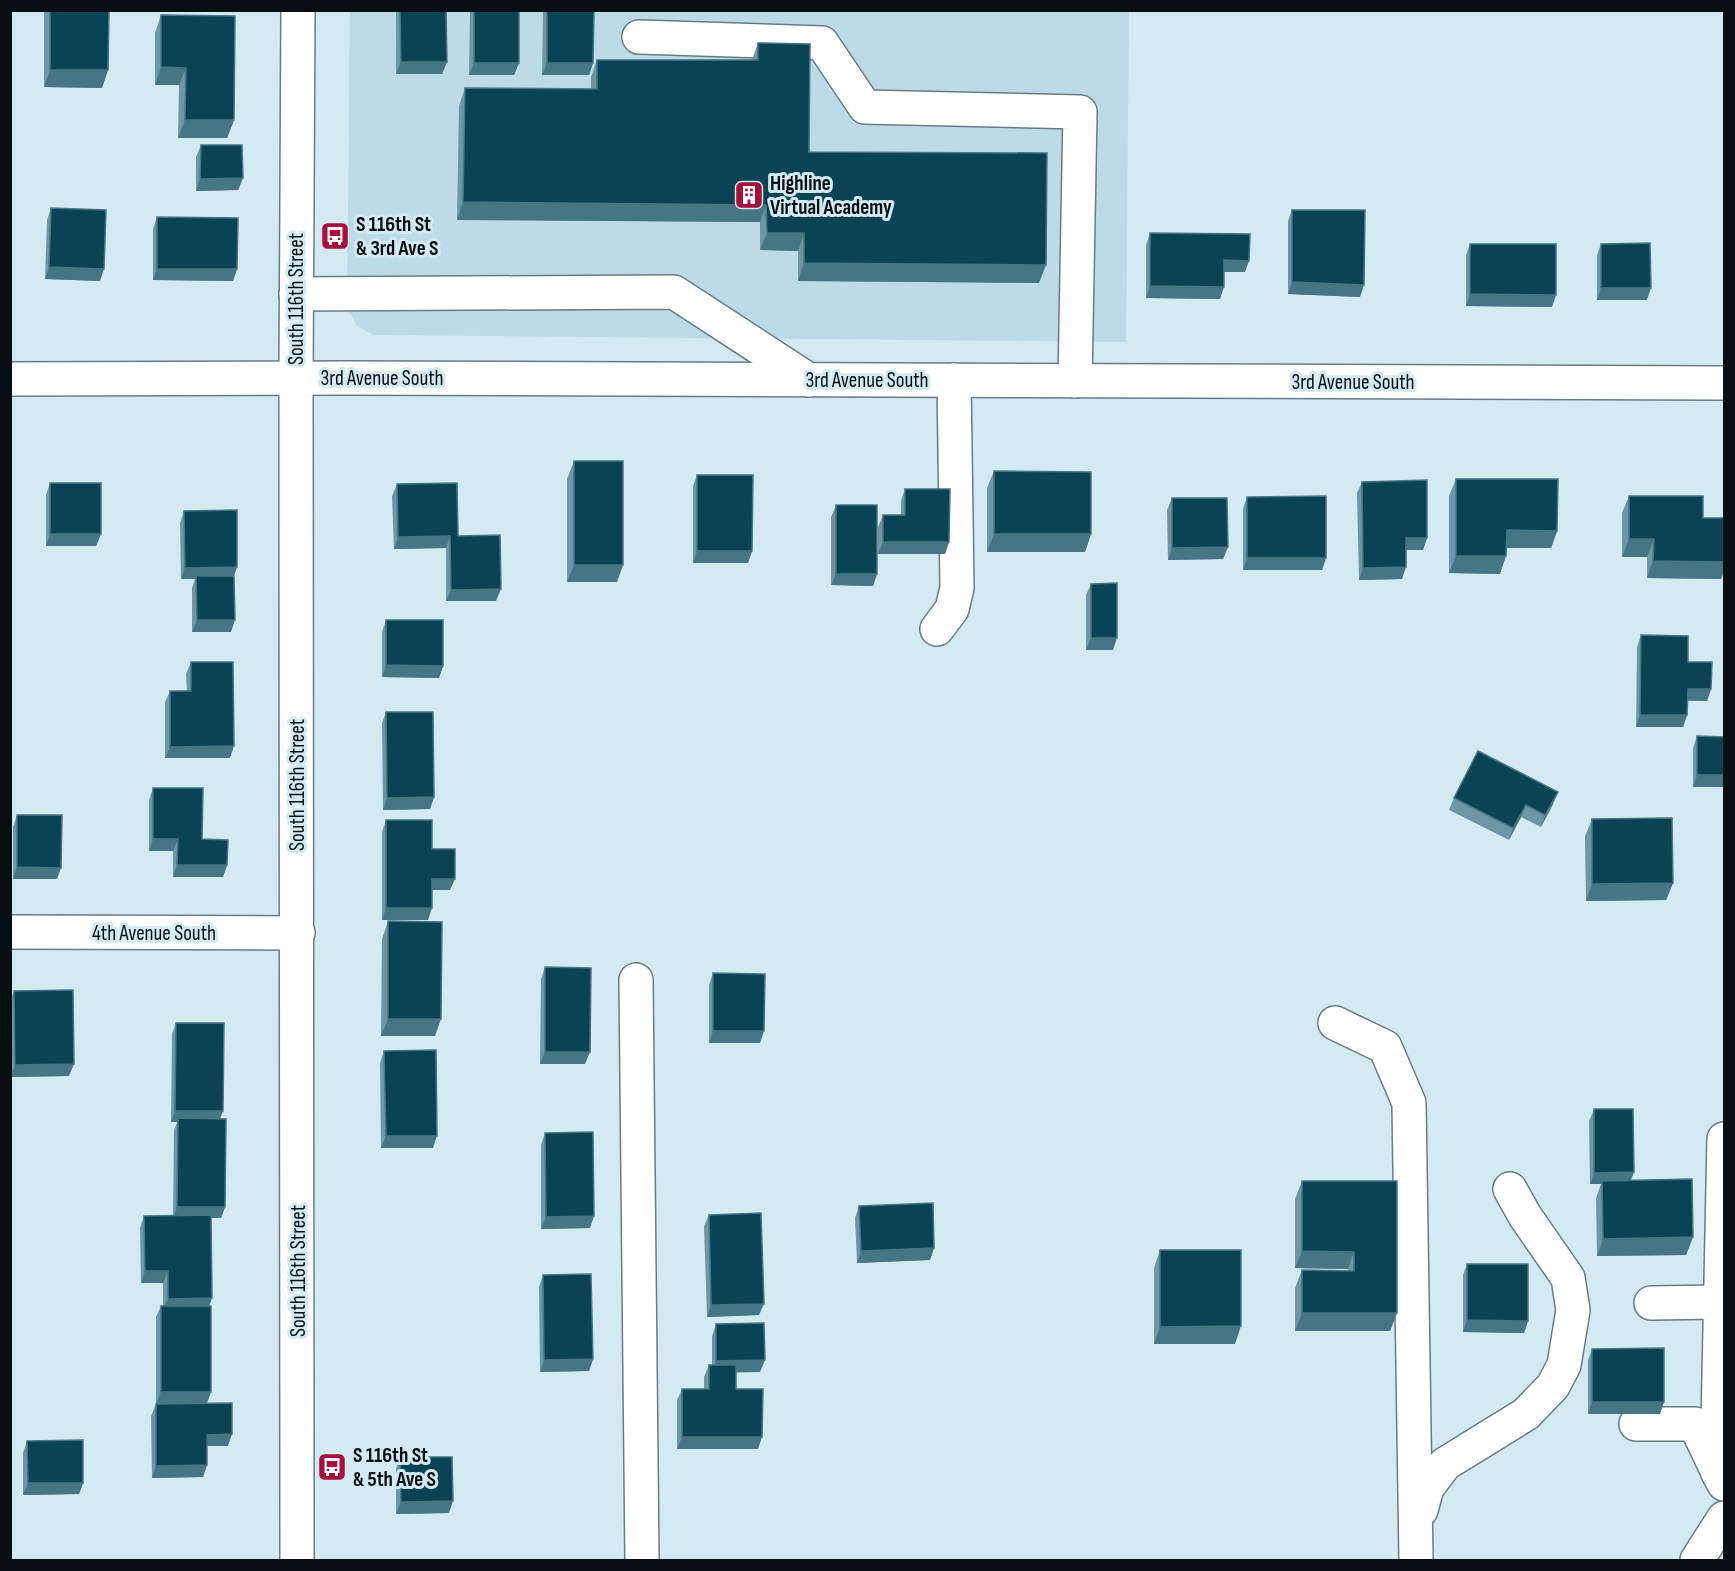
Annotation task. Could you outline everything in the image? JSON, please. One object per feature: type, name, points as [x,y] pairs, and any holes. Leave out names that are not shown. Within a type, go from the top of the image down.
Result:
[{"type":"street","name":"South 116th Street","points":[[297,1560],[296,294],[298,10]]},
{"type":"street","points":[[639,37],[822,42],[865,107],[1080,112],[1075,381]]},
{"type":"street","points":[[296,294],[674,292],[809,380]]},
{"type":"street","name":"3rd Avenue South","points":[[10,380],[296,378],[1725,383]]},
{"type":"street","points":[[937,628],[952,609],[957,588],[954,380]]},
{"type":"street","name":"4th Avenue South","points":[[10,932],[298,933]]},
{"type":"street","points":[[636,980],[641,1546]]},
{"type":"street","points":[[1335,1023],[1385,1047],[1409,1103],[1416,1545]]},
{"type":"street","points":[[1721,1477],[1720,1302],[1725,1139]]},
{"type":"street","points":[[1416,1545],[1427,1488],[1437,1472],[1459,1453],[1526,1414],[1553,1386],[1564,1365],[1573,1310],[1568,1278],[1525,1216],[1510,1189]]},
{"type":"street","points":[[1651,1303],[1720,1302]]},
{"type":"street","points":[[641,1546],[661,1504],[663,1362]]},
{"type":"street","points":[[1636,1424],[1695,1424],[1721,1477]]},
{"type":"street","points":[[1697,1560],[1725,1518]]},
{"type":"shaded area","points":[[350,11],[1129,11],[1126,342],[373,335],[357,326],[347,308]]},
{"type":"building","points":[[50,10],[109,10],[108,70],[50,70]]},
{"type":"building","points":[[400,10],[446,10],[447,62],[401,62]]},
{"type":"building","points":[[474,10],[519,10],[519,63],[474,63]]},
{"type":"building","points":[[547,10],[594,10],[593,63],[547,63]]},
{"type":"building","points":[[161,15],[235,16],[234,120],[185,120],[186,68],[161,67]]},
{"type":"building","name":"Highline Virtual Academy","points":[[758,43],[810,44],[809,152],[1047,153],[1046,265],[804,263],[804,233],[767,233],[766,205],[463,202],[465,88],[597,89],[597,60],[758,60]]},
{"type":"building","points":[[201,145],[242,145],[243,178],[200,179]]},
{"type":"building","points":[[51,208],[106,210],[104,269],[49,267]]},
{"type":"building","points":[[1292,210],[1365,210],[1364,285],[1292,282]]},
{"type":"building","points":[[157,217],[238,218],[237,269],[157,269]]},
{"type":"building","points":[[1150,233],[1250,234],[1249,261],[1224,260],[1224,287],[1150,286]]},
{"type":"building","points":[[1650,243],[1651,288],[1601,288],[1601,244]]},
{"type":"building","points":[[1470,244],[1556,244],[1556,295],[1470,294]]},
{"type":"building","points":[[574,461],[623,461],[623,565],[574,565]]},
{"type":"building","points":[[994,471],[1091,472],[1091,534],[994,534]]},
{"type":"building","points":[[697,475],[753,475],[752,551],[697,551]]},
{"type":"building","points":[[1456,479],[1558,479],[1557,531],[1507,530],[1506,556],[1456,556]]},
{"type":"building","points":[[1427,480],[1427,538],[1406,538],[1406,567],[1363,568],[1362,482]]},
{"type":"building","points":[[50,483],[101,483],[101,534],[50,534]]},
{"type":"building","points":[[457,483],[458,536],[500,535],[501,589],[451,590],[450,536],[398,537],[397,484]]},
{"type":"building","points":[[905,489],[950,489],[949,542],[883,542],[883,515],[905,515]]},
{"type":"building","points":[[1326,496],[1326,558],[1247,558],[1247,497]]},
{"type":"building","points":[[1629,496],[1703,496],[1703,518],[1725,518],[1725,562],[1653,561],[1654,539],[1629,539]]},
{"type":"building","points":[[1172,498],[1227,498],[1228,547],[1172,548]]},
{"type":"building","points":[[836,505],[877,505],[877,574],[836,574]]},
{"type":"building","points":[[237,510],[237,567],[185,568],[184,511]]},
{"type":"building","points":[[196,576],[234,576],[235,620],[197,620]]},
{"type":"building","points":[[1117,583],[1117,638],[1091,638],[1091,584]]},
{"type":"building","points":[[386,620],[443,620],[443,666],[386,665]]},
{"type":"building","points":[[1641,635],[1688,636],[1688,662],[1712,662],[1711,689],[1688,689],[1687,715],[1640,715]]},
{"type":"building","points":[[191,662],[233,662],[234,746],[170,747],[170,691],[191,691]]},
{"type":"building","points":[[386,712],[433,712],[434,797],[387,798]]},
{"type":"building","points":[[1697,736],[1725,737],[1725,775],[1697,775]]},
{"type":"building","points":[[1478,751],[1558,792],[1545,815],[1526,805],[1513,828],[1454,798]]},
{"type":"building","points":[[153,788],[203,788],[202,839],[228,840],[227,865],[177,865],[178,839],[153,839]]},
{"type":"building","points":[[17,815],[62,815],[61,868],[17,867]]},
{"type":"building","points":[[1672,818],[1673,883],[1592,884],[1592,819]]},
{"type":"building","points":[[386,820],[432,820],[432,849],[455,849],[455,879],[432,879],[432,908],[386,908]]},
{"type":"building","points":[[388,921],[442,922],[441,1019],[388,1019]]},
{"type":"building","points":[[545,967],[591,968],[590,1052],[545,1052]]},
{"type":"building","points":[[713,973],[765,974],[764,1031],[713,1031]]},
{"type":"building","points":[[73,990],[74,1064],[15,1065],[14,991]]},
{"type":"building","points":[[176,1023],[224,1023],[223,1111],[175,1111]]},
{"type":"building","points":[[436,1050],[437,1136],[386,1136],[384,1051]]},
{"type":"building","points":[[1594,1109],[1633,1109],[1634,1172],[1594,1173]]},
{"type":"building","points":[[178,1118],[226,1119],[225,1207],[177,1207]]},
{"type":"building","points":[[593,1132],[594,1216],[546,1217],[545,1133]]},
{"type":"building","points":[[1692,1179],[1693,1237],[1603,1239],[1602,1181]]},
{"type":"building","points":[[1302,1181],[1397,1181],[1397,1313],[1302,1313],[1302,1270],[1354,1271],[1354,1252],[1302,1251]]},
{"type":"building","points":[[933,1203],[934,1248],[861,1251],[859,1206]]},
{"type":"building","points":[[761,1213],[764,1304],[711,1305],[709,1215]]},
{"type":"building","points":[[211,1215],[212,1298],[168,1299],[168,1271],[145,1271],[144,1216]]},
{"type":"building","points":[[1160,1250],[1241,1250],[1241,1326],[1160,1327]]},
{"type":"building","points":[[1467,1264],[1528,1264],[1528,1321],[1467,1320]]},
{"type":"building","points":[[591,1274],[593,1359],[544,1360],[543,1275]]},
{"type":"building","points":[[161,1306],[211,1306],[211,1392],[161,1392]]},
{"type":"building","points":[[764,1323],[765,1360],[716,1361],[716,1324]]},
{"type":"building","points":[[1664,1348],[1664,1402],[1592,1402],[1592,1349]]},
{"type":"building","points":[[709,1365],[736,1365],[736,1389],[763,1389],[762,1437],[682,1437],[682,1389],[709,1389]]},
{"type":"building","points":[[232,1403],[232,1434],[207,1435],[207,1465],[156,1466],[156,1404]]},
{"type":"building","points":[[83,1440],[83,1483],[28,1483],[27,1441]]},
{"type":"building","points":[[400,1457],[452,1457],[453,1501],[401,1502]]},
{"type":"place","name":"Highline Virtual Academy","points":[[749,195]]},
{"type":"place","name":"S 116th St & 3rd Ave S","points":[[335,236]]},
{"type":"place","name":"S 116th St & 5th Ave S","points":[[332,1467]]}]
